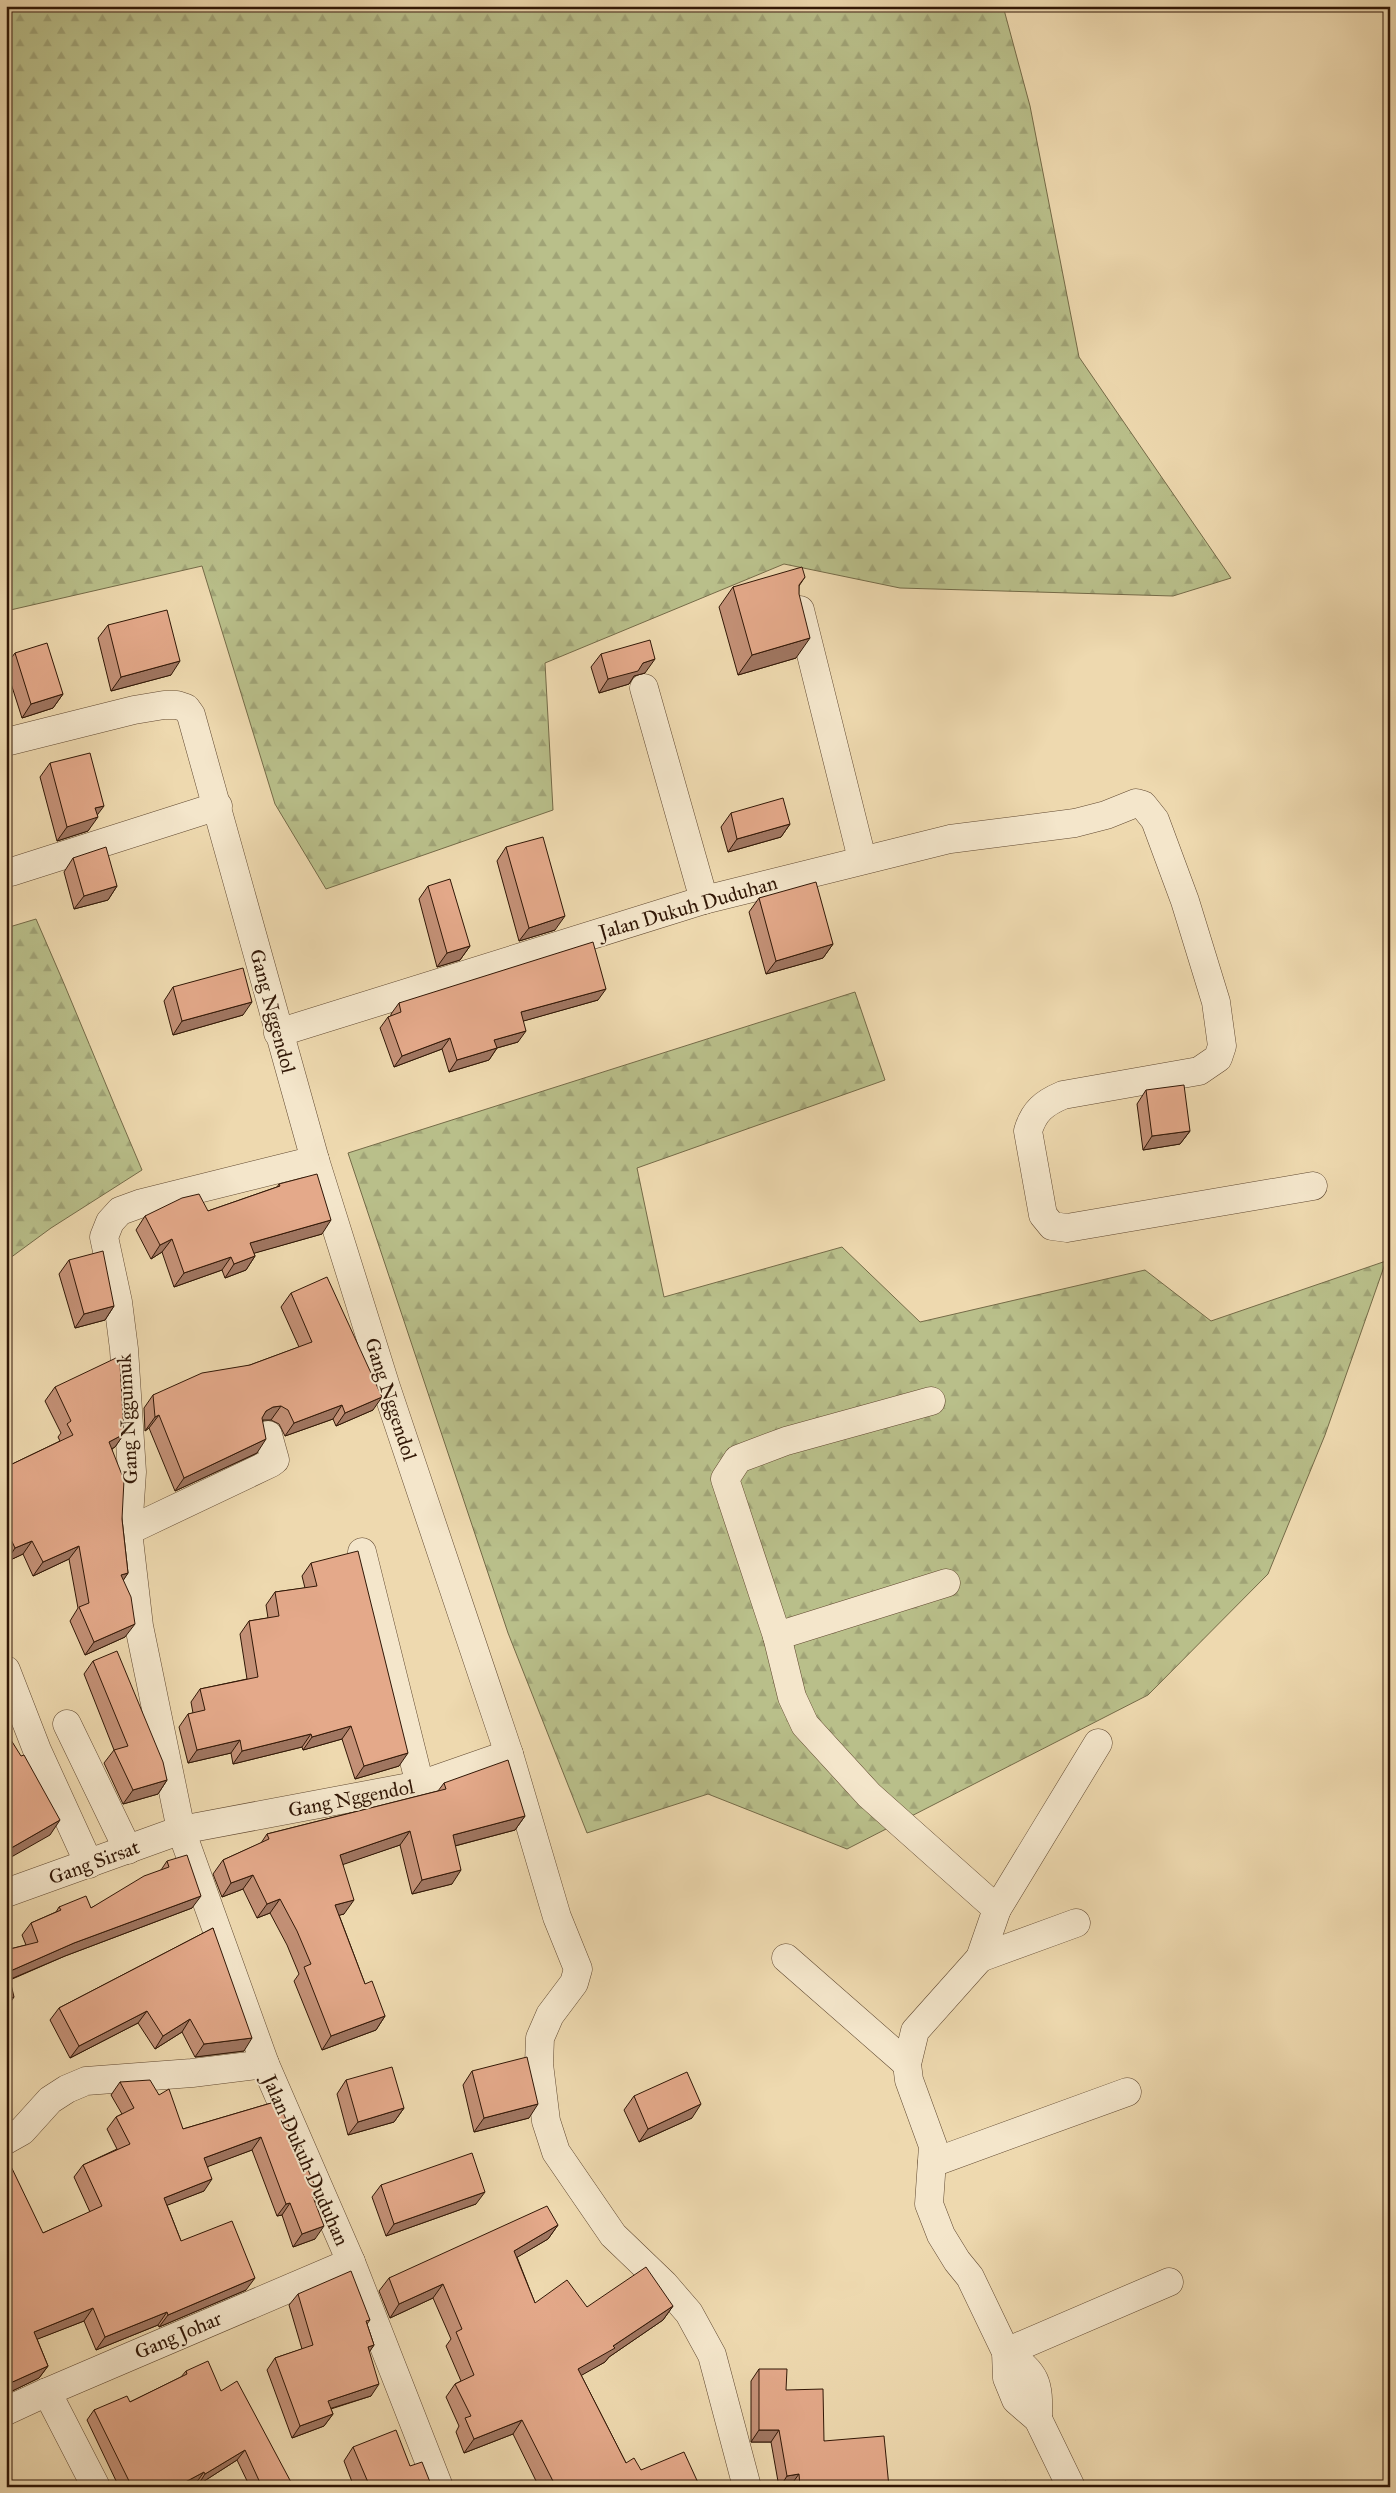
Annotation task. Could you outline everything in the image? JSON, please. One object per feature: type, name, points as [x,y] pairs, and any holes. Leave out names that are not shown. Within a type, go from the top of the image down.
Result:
[{"type":"street","points":[[800,610],[862,859]]},
{"type":"street","points":[[644,688],[704,900]]},
{"type":"street","name":"Gang Nggendol","points":[[6,742],[134,710],[164,705],[177,705],[186,708],[191,715],[218,806],[278,1032],[315,1160],[386,1387],[510,1754],[420,1785],[181,1830]]},
{"type":"street","name":"Jalan Dukuh Duduhan","points":[[278,1032],[704,900],[862,859],[950,839],[990,832],[1046,828],[1106,814],[1136,803],[1144,805],[1155,820],[1200,947],[1216,1002],[1222,1033],[1222,1046],[1218,1058],[1199,1071],[1063,1095],[1048,1101],[1038,1110],[1032,1119],[1029,1139],[1039,1198],[1046,1222],[1052,1226],[1067,1228],[1313,1186]]},
{"type":"street","points":[[11,872],[218,806]]},
{"type":"street","name":"Gang Nggumuk","points":[[181,1830],[139,1626],[128,1531],[132,1472],[123,1340],[118,1302],[104,1237],[110,1222],[120,1211],[142,1203],[315,1160]]},
{"type":"street","points":[[931,1401],[778,1444],[738,1459],[725,1479],[777,1636],[792,1697],[805,1725],[869,1795],[997,1909]]},
{"type":"street","points":[[128,1531],[271,1463],[275,1460],[275,1456],[268,1435]]},
{"type":"street","points":[[362,1552],[420,1785]]},
{"type":"street","points":[[777,1636],[946,1583]]},
{"type":"street","points":[[6,1670],[37,1750],[89,1864]]},
{"type":"street","points":[[67,1724],[128,1850]]},
{"type":"street","points":[[1071,2487],[1038,2419],[1016,2400],[1006,2378],[1006,2352],[970,2277],[957,2261],[941,2235],[929,2204],[933,2146],[909,2080],[907,2064],[915,2031],[980,1958],[997,1909],[1098,1743]]},
{"type":"street","points":[[510,1754],[557,1917],[578,1969],[574,1983],[550,2015],[540,2038],[539,2064],[546,2121],[556,2152],[613,2235],[664,2284],[689,2313],[712,2354],[747,2487]]},
{"type":"street","name":"Jalan Dukuh Duduhan","points":[[181,1830],[265,2064],[351,2262],[439,2487]]},
{"type":"street","name":"Gang Sirsat","points":[[6,1893],[181,1830]]},
{"type":"street","points":[[980,1958],[1076,1922]]},
{"type":"street","points":[[786,1958],[907,2064]]},
{"type":"street","points":[[6,2140],[22,2131],[50,2100],[67,2089],[86,2082],[192,2073],[265,2064]]},
{"type":"street","points":[[932,2163],[1127,2092]]},
{"type":"street","name":"Gang Johar","points":[[6,2411],[351,2262]]},
{"type":"street","points":[[1006,2352],[1169,2282]]},
{"type":"street","points":[[1006,2352],[1028,2368],[1038,2391],[1038,2419]]},
{"type":"street","points":[[47,2392],[96,2487]]},
{"type":"green space","points":[[6,6],[1003,6],[1030,106],[1079,357],[1231,578],[1173,596],[900,588],[784,564],[545,663],[553,810],[326,889],[275,804],[202,566],[6,611]]},
{"type":"green space","points":[[36,919],[142,1170],[51,1228],[6,1261],[6,928]]},
{"type":"green space","points":[[855,992],[885,1080],[637,1168],[664,1297],[842,1247],[920,1322],[1145,1270],[1211,1321],[1386,1261],[1325,1435],[1268,1574],[1148,1695],[847,1849],[708,1794],[587,1833],[508,1633],[348,1153]]},
{"type":"building","points":[[802,567],[805,577],[799,585],[799,594],[810,638],[752,655],[733,587]]},
{"type":"building","points":[[167,610],[180,661],[121,677],[108,625]]},
{"type":"building","points":[[650,640],[655,659],[643,663],[638,671],[608,679],[601,654]]},
{"type":"building","points":[[47,643],[63,694],[31,704],[15,653]]},
{"type":"building","points":[[90,753],[104,806],[95,808],[98,817],[67,827],[50,763]]},
{"type":"building","points":[[783,798],[790,824],[737,839],[731,813]]},
{"type":"building","points":[[543,837],[565,916],[529,928],[506,847]]},
{"type":"building","points":[[106,847],[117,886],[84,896],[73,858]]},
{"type":"building","points":[[450,879],[470,946],[447,953],[428,886]]},
{"type":"building","points":[[816,882],[833,944],[776,961],[759,898]]},
{"type":"building","points":[[593,942],[606,989],[521,1012],[526,1031],[494,1040],[497,1048],[457,1060],[450,1038],[402,1056],[388,1017],[401,1012],[399,1003]]},
{"type":"building","points":[[243,968],[252,1002],[182,1021],[173,987]]},
{"type":"building","points":[[1184,1085],[1190,1131],[1152,1136],[1146,1090]]},
{"type":"building","points":[[317,1174],[331,1220],[250,1243],[255,1256],[234,1264],[231,1257],[184,1273],[172,1239],[160,1245],[145,1216],[182,1198],[199,1194],[208,1211],[280,1186],[279,1184]]},
{"type":"building","points":[[103,1251],[114,1306],[84,1314],[69,1260]]},
{"type":"building","points":[[327,1277],[382,1397],[345,1413],[342,1405],[294,1423],[288,1410],[281,1406],[273,1407],[266,1411],[262,1418],[266,1439],[184,1478],[159,1415],[155,1417],[153,1395],[202,1373],[250,1365],[312,1342],[291,1293]]},
{"type":"building","points":[[116,1358],[120,1364],[124,1434],[109,1442],[124,1480],[122,1519],[128,1573],[121,1575],[131,1597],[135,1624],[94,1642],[79,1607],[89,1603],[79,1546],[43,1562],[32,1541],[15,1548],[6,1529],[6,1467],[73,1435],[67,1424],[71,1421],[55,1387]]},
{"type":"building","points":[[358,1551],[408,1753],[364,1766],[351,1726],[312,1737],[311,1734],[242,1751],[240,1740],[197,1750],[188,1714],[205,1710],[200,1689],[258,1677],[249,1621],[279,1616],[275,1592],[317,1586],[311,1563]]},
{"type":"building","points":[[117,1651],[163,1762],[167,1780],[133,1790],[114,1750],[128,1746],[93,1661]]},
{"type":"building","points":[[6,1732],[21,1756],[24,1755],[60,1820],[6,1851]]},
{"type":"building","points":[[508,1760],[525,1816],[453,1835],[461,1870],[422,1880],[410,1831],[340,1855],[354,1900],[335,1905],[365,1984],[372,1981],[385,2016],[331,2036],[304,1967],[311,1964],[297,1931],[280,1899],[267,1904],[253,1875],[231,1883],[223,1860],[269,1839],[267,1834],[446,1789],[444,1783]]},
{"type":"building","points":[[187,1855],[201,1896],[74,1943],[8,1972],[14,1997],[6,1999],[6,1950],[38,1942],[31,1923],[61,1910],[59,1907],[86,1896],[91,1908],[144,1876],[169,1867],[167,1861]]},
{"type":"building","points":[[213,1928],[252,2038],[204,2044],[190,2019],[163,2036],[147,2011],[79,2046],[59,2008]]},
{"type":"building","points":[[527,2057],[538,2104],[484,2118],[472,2071]]},
{"type":"building","points":[[392,2067],[404,2108],[358,2122],[346,2080]]},
{"type":"building","points":[[687,2072],[701,2104],[648,2129],[634,2096]]},
{"type":"building","points":[[150,2080],[159,2095],[169,2089],[183,2129],[278,2101],[319,2195],[313,2197],[324,2226],[302,2234],[290,2203],[286,2204],[261,2137],[204,2158],[212,2179],[164,2198],[181,2241],[232,2221],[255,2278],[168,2315],[167,2312],[105,2337],[93,2308],[34,2332],[48,2366],[6,2386],[6,2156],[43,2233],[102,2206],[83,2165],[130,2144],[116,2117],[134,2108],[120,2082]]},
{"type":"building","points":[[472,2153],[485,2192],[394,2224],[381,2185]]},
{"type":"building","points":[[547,2206],[558,2225],[514,2251],[535,2303],[567,2280],[587,2307],[646,2267],[673,2306],[613,2346],[615,2348],[578,2369],[626,2463],[634,2458],[641,2470],[684,2452],[700,2487],[556,2487],[522,2420],[474,2439],[465,2418],[471,2416],[455,2384],[474,2375],[456,2332],[462,2329],[443,2284],[399,2304],[389,2278]]},
{"type":"building","points":[[351,2271],[370,2320],[366,2321],[374,2345],[368,2347],[379,2384],[328,2401],[333,2414],[300,2426],[275,2358],[313,2345],[298,2294]]},
{"type":"building","points":[[208,2361],[221,2391],[237,2381],[292,2484],[288,2487],[262,2487],[245,2450],[205,2474],[204,2472],[176,2487],[132,2487],[94,2410],[127,2396],[130,2402],[187,2374],[186,2371]]},
{"type":"building","points":[[759,2369],[787,2369],[786,2390],[823,2389],[824,2441],[884,2436],[889,2487],[800,2487],[799,2474],[787,2476],[779,2430],[759,2430]]},
{"type":"building","points":[[396,2430],[410,2466],[422,2462],[432,2487],[370,2487],[353,2447]]},
{"type":"building","points":[[1006,2481],[1009,2487],[994,2487]]}]
